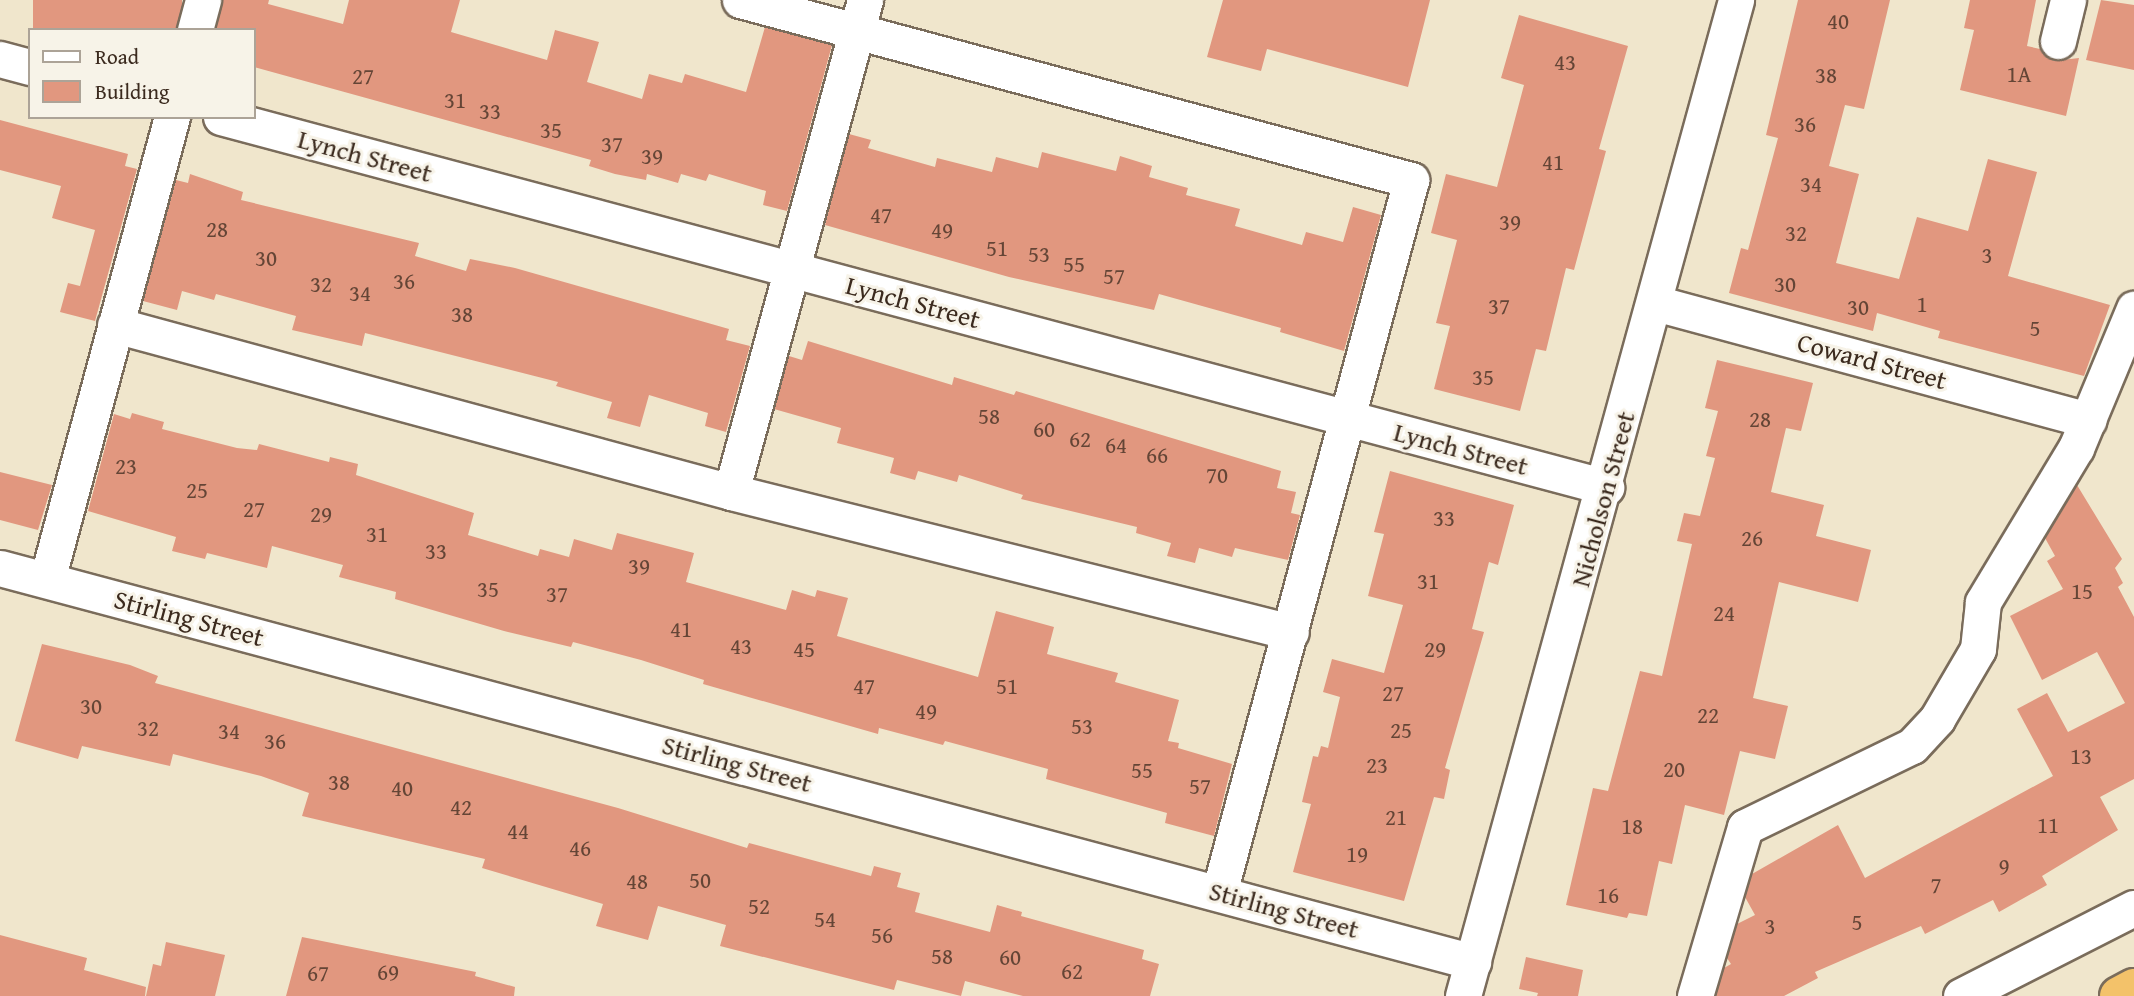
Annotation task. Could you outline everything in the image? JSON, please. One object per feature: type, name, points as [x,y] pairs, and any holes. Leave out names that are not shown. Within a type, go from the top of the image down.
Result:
[{"type":"highway","points":[[2119,996],[2134,988]]},
{"type":"street","points":[[196,28],[203,0]]},
{"type":"street","points":[[740,0],[860,16],[1411,180],[1219,893]]},
{"type":"street","name":"Nicholson Street","points":[[1463,996],[1606,487],[1736,0]]},
{"type":"street","points":[[2058,41],[2068,0]]},
{"type":"street","points":[[731,492],[860,16]]},
{"type":"street","points":[[0,60],[28,67]]},
{"type":"street","points":[[47,580],[171,119]]},
{"type":"street","name":"Lynch Street","points":[[228,119],[1606,487]]},
{"type":"street","name":"Coward Street","points":[[1655,303],[2088,420]]},
{"type":"street","points":[[1695,996],[1741,834],[1750,823],[1924,738],[1978,649],[1983,602],[2076,448],[2134,309]]},
{"type":"street","points":[[116,325],[731,492],[1291,632]]},
{"type":"street","name":"Stirling Street","points":[[0,568],[1473,962]]},
{"type":"street","points":[[1961,996],[2134,908]]},
{"type":"building","points":[[33,0],[182,0],[182,28],[33,28]]},
{"type":"building","points":[[223,0],[269,0],[268,4],[343,24],[349,0],[460,0],[451,32],[547,60],[555,30],[599,42],[587,82],[642,99],[649,74],[682,83],[685,74],[746,92],[765,27],[832,45],[787,211],[763,205],[766,191],[709,174],[706,181],[681,174],[678,183],[647,174],[646,180],[615,174],[589,166],[591,160],[256,68],[256,28],[216,28]]},
{"type":"building","points":[[1223,0],[1430,0],[1408,87],[1267,49],[1261,71],[1207,57]]},
{"type":"building","points":[[1798,0],[1890,0],[1864,109],[1845,105],[1829,166],[1859,174],[1836,263],[1899,279],[1917,217],[1968,231],[1988,159],[2037,172],[2008,276],[2110,305],[2084,376],[1938,338],[1940,331],[1877,313],[1873,331],[1729,293],[1741,248],[1748,250],[1778,138],[1766,135]]},
{"type":"building","points":[[1970,0],[2036,0],[2027,46],[2040,49],[2054,61],[2079,58],[2066,116],[1960,90],[1974,30],[1964,28]]},
{"type":"building","points":[[2101,0],[2134,5],[2134,70],[2086,60]]},
{"type":"building","points":[[1519,15],[1628,46],[1599,149],[1606,151],[1574,270],[1566,268],[1546,351],[1536,349],[1520,411],[1434,389],[1450,326],[1436,323],[1457,240],[1431,233],[1446,174],[1497,187],[1524,85],[1501,78]]},
{"type":"building","points":[[0,120],[128,154],[125,166],[137,169],[95,321],[60,312],[68,283],[80,286],[95,230],[52,218],[61,186],[0,170]]},
{"type":"building","points":[[849,134],[871,140],[868,148],[935,167],[937,158],[992,172],[996,157],[1038,168],[1042,152],[1116,171],[1120,156],[1152,166],[1149,177],[1188,188],[1186,195],[1240,209],[1235,226],[1302,245],[1306,232],[1343,242],[1353,207],[1381,215],[1344,351],[1280,332],[1281,328],[1159,294],[1154,310],[1009,277],[825,225]]},
{"type":"building","points":[[190,174],[243,192],[241,200],[419,243],[415,256],[466,271],[470,259],[515,268],[729,329],[726,340],[750,346],[726,432],[705,426],[708,413],[649,395],[640,427],[607,418],[612,402],[556,386],[558,382],[365,333],[362,346],[292,330],[296,316],[216,294],[214,300],[182,291],[177,310],[143,301],[176,180],[188,183]]},
{"type":"building","points":[[808,341],[952,385],[954,377],[1014,395],[1016,391],[1281,471],[1277,488],[1296,492],[1291,513],[1300,515],[1288,560],[1235,548],[1232,557],[1199,548],[1195,563],[1167,556],[1171,543],[1136,533],[1137,527],[1021,499],[1023,495],[959,475],[957,482],[918,471],[915,480],[890,473],[894,458],[837,443],[841,428],[774,409],[789,356],[802,360]]},
{"type":"building","points":[[1717,360],[1813,383],[1801,431],[1786,428],[1771,492],[1824,505],[1816,536],[1871,550],[1858,602],[1779,582],[1753,698],[1788,706],[1775,759],[1740,751],[1724,815],[1685,805],[1672,864],[1659,861],[1647,916],[1629,913],[1627,918],[1566,905],[1593,788],[1608,791],[1640,671],[1662,676],[1692,544],[1677,541],[1684,513],[1700,516],[1715,458],[1706,456],[1718,411],[1705,408]]},
{"type":"building","points":[[132,413],[164,422],[162,429],[237,448],[257,450],[259,444],[329,462],[330,457],[358,464],[356,475],[474,513],[468,535],[538,556],[540,549],[569,557],[574,539],[612,550],[617,533],[694,553],[686,582],[786,610],[792,590],[815,597],[817,590],[848,598],[837,636],[978,677],[996,611],[1054,627],[1047,654],[1118,673],[1115,682],[1179,700],[1168,741],[1179,743],[1178,748],[1232,764],[1214,836],[1165,823],[1167,813],[1046,779],[1048,769],[945,741],[943,745],[879,728],[878,734],[703,684],[704,680],[641,660],[573,642],[571,647],[504,631],[395,599],[396,592],[339,577],[343,565],[272,546],[267,568],[207,553],[205,559],[172,551],[176,537],[88,511],[114,414],[130,419]]},
{"type":"building","points":[[1390,471],[1514,505],[1498,565],[1489,562],[1472,629],[1484,632],[1445,768],[1450,770],[1444,799],[1434,797],[1404,901],[1293,872],[1311,804],[1302,802],[1313,756],[1318,757],[1321,746],[1328,748],[1340,697],[1323,692],[1332,659],[1384,673],[1403,605],[1368,596],[1384,534],[1374,532]]},
{"type":"building","points":[[0,472],[52,485],[38,530],[0,520]]},
{"type":"building","points":[[2077,485],[2122,559],[2115,568],[2123,583],[2118,587],[2134,617],[2134,779],[2100,797],[2118,830],[2042,876],[2047,885],[1999,912],[1993,900],[1925,934],[1921,926],[1815,972],[1818,978],[1784,996],[1716,996],[1724,968],[1731,964],[1727,958],[1737,924],[1755,915],[1745,897],[1752,874],[1838,825],[1865,878],[2053,776],[2017,709],[2047,693],[2068,732],[2125,703],[2097,652],[2042,680],[2010,616],[2063,589],[2047,561],[2055,556],[2045,538]]},
{"type":"building","points":[[42,644],[130,665],[158,676],[155,683],[618,808],[747,848],[749,843],[871,876],[874,866],[901,873],[897,887],[920,893],[915,912],[990,932],[997,905],[1022,912],[1021,916],[1144,950],[1142,959],[1159,964],[1150,996],[1023,996],[965,981],[961,996],[897,980],[894,990],[720,946],[726,925],[658,906],[648,940],[596,926],[603,904],[482,868],[485,859],[302,816],[309,793],[261,776],[173,754],[170,766],[82,746],[78,759],[15,741]]},
{"type":"building","points":[[0,935],[87,958],[84,970],[146,987],[145,996],[0,996]]},
{"type":"building","points":[[302,937],[476,972],[475,976],[515,987],[514,996],[286,996]]},
{"type":"building","points":[[166,942],[225,955],[215,996],[146,996],[153,964],[161,966]]},
{"type":"building","points":[[1526,957],[1583,970],[1578,996],[1537,996],[1538,993],[1519,989]]}]
